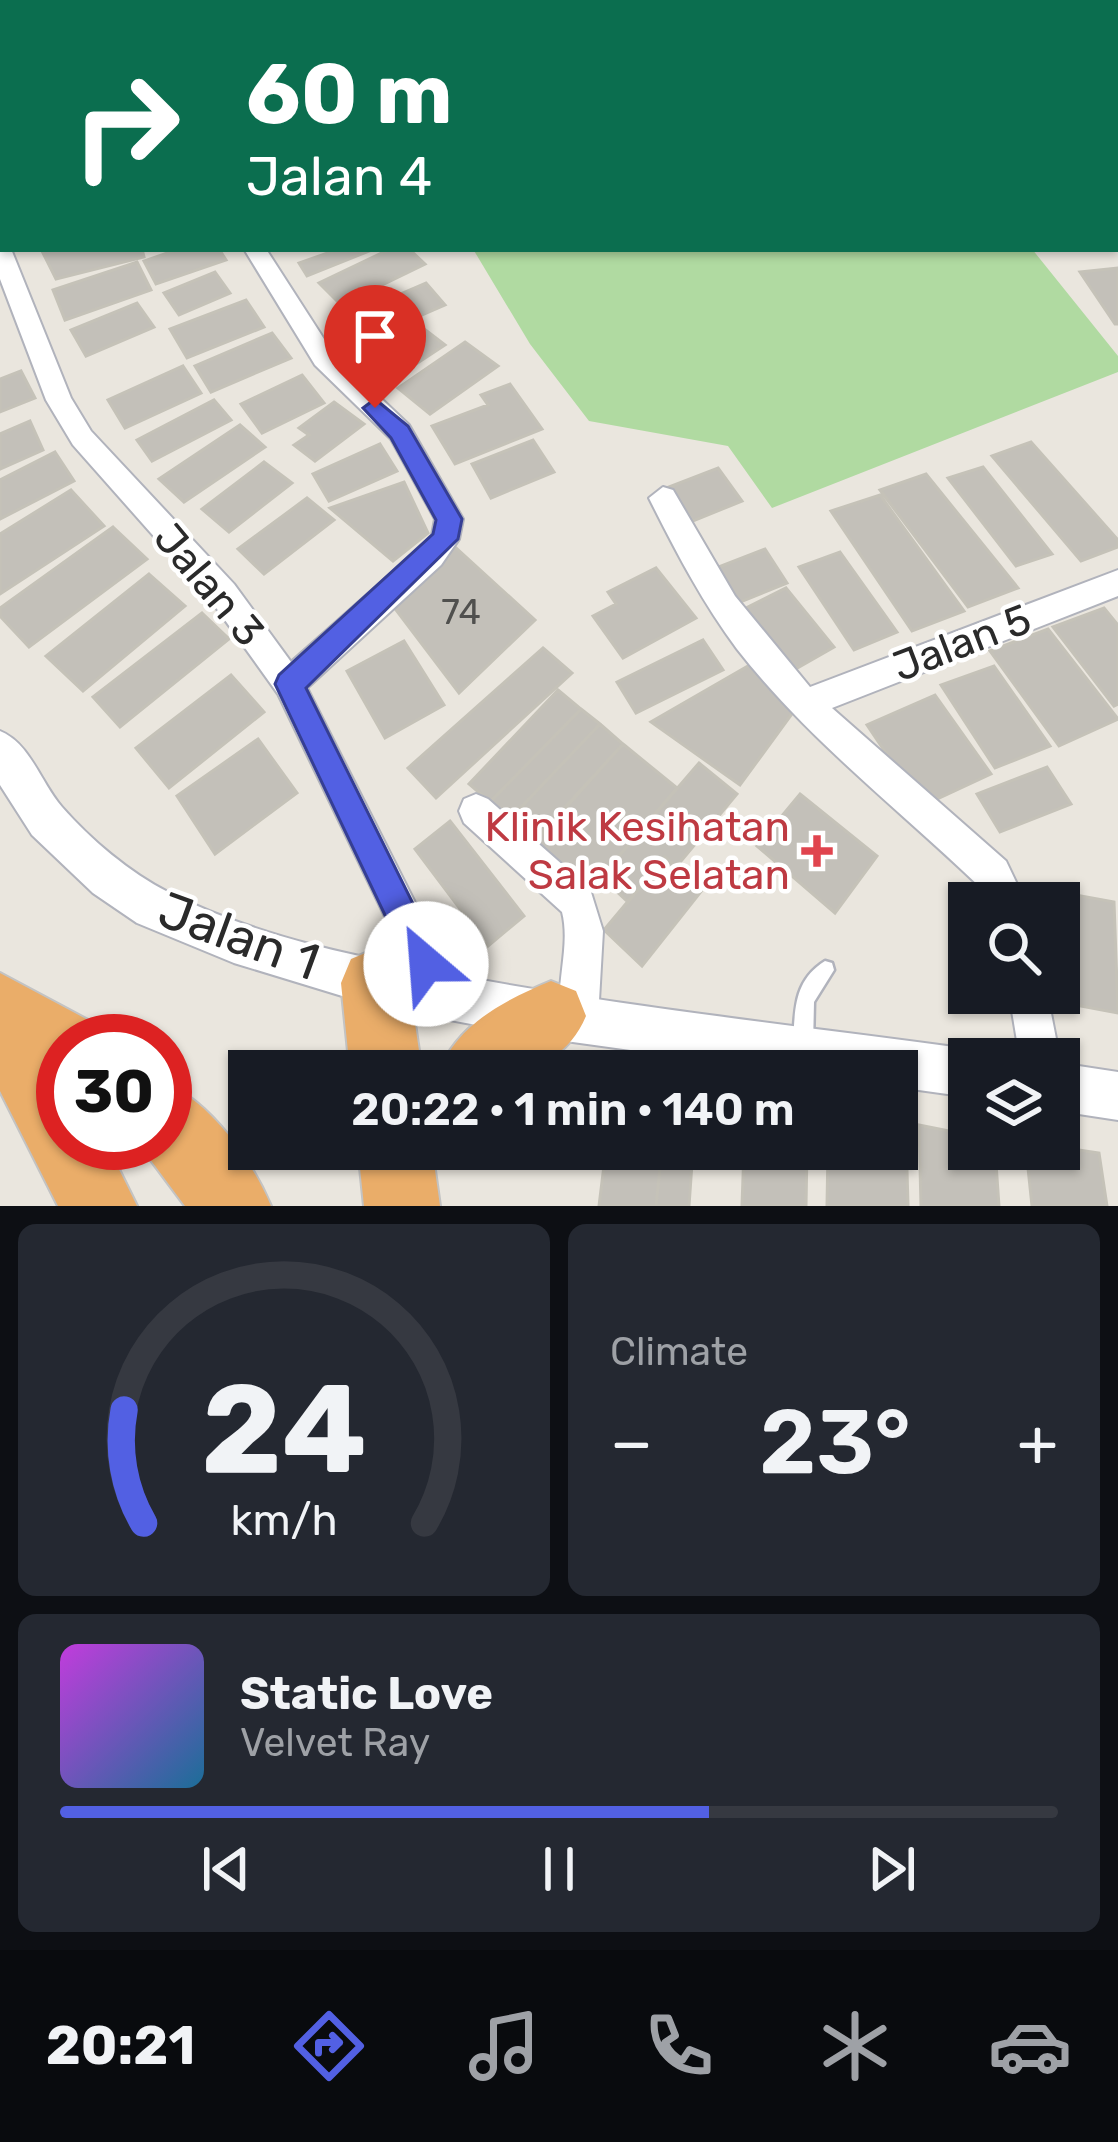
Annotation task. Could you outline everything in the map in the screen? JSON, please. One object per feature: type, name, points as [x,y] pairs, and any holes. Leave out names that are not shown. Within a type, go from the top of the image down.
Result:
[{"type":"highway","points":[[392,1050],[408,988]]},
{"type":"highway","points":[[0,1008],[36,1030]]},
{"type":"highway","points":[[497,1050],[565,1017]]},
{"type":"highway","points":[[0,1018],[36,1087]]},
{"type":"highway","points":[[192,1154],[233,1206]]},
{"type":"highway","points":[[80,1170],[99,1206]]},
{"type":"street","name":"Jalan 3","points":[[3,252],[59,400],[82,438],[223,593],[289,684],[408,988]]},
{"type":"street","points":[[256,252],[324,359],[400,432],[449,519],[445,539],[431,556],[289,684]]},
{"type":"street","points":[[662,498],[699,571],[724,607],[806,703],[970,851],[997,882]]},
{"type":"street","name":"Jalan 5","points":[[806,703],[1118,584]]},
{"type":"street","name":"Jalan 1","points":[[0,750],[46,821],[108,878],[152,908],[234,941],[408,988],[565,1017],[948,1070]]},
{"type":"street","points":[[476,811],[577,902],[585,931],[565,1017]]},
{"type":"street","points":[[1080,1090],[1118,1096]]},
{"type":"lane","points":[[803,1048],[805,999],[825,970]]},
{"type":"green space","points":[[475,252],[1034,252],[1118,356],[1118,372],[772,508],[728,446],[589,421],[530,344]]},
{"type":"building","points":[[42,252],[143,252],[144,257],[56,279]]},
{"type":"building","points":[[170,252],[221,252],[226,260],[156,284],[144,261]]},
{"type":"building","points":[[330,252],[367,252],[307,276],[299,263]]},
{"type":"building","points":[[384,252],[412,252],[425,264],[341,305],[319,283]]},
{"type":"building","points":[[137,262],[151,290],[65,320],[53,290]]},
{"type":"building","points":[[1118,268],[1118,324],[1115,324],[1080,272]]},
{"type":"building","points":[[215,272],[230,293],[179,315],[164,293]]},
{"type":"building","points":[[426,283],[445,305],[353,345],[335,322]]},
{"type":"building","points":[[246,300],[264,327],[187,358],[170,329]]},
{"type":"building","points":[[137,303],[154,327],[86,356],[71,330]]},
{"type":"building","points":[[415,322],[445,345],[381,387],[350,363]]},
{"type":"building","points":[[272,333],[291,358],[211,392],[195,366]]},
{"type":"building","points":[[465,342],[498,366],[430,414],[398,388]]},
{"type":"building","points":[[183,366],[201,393],[125,428],[108,400]]},
{"type":"building","points":[[21,371],[35,398],[0,412],[0,379]]},
{"type":"building","points":[[302,375],[324,403],[262,433],[241,404]]},
{"type":"building","points":[[510,384],[542,429],[455,464],[432,426],[488,405],[481,395]]},
{"type":"building","points":[[214,400],[231,420],[152,461],[137,440]]},
{"type":"building","points":[[334,402],[364,424],[315,461],[294,445],[309,435],[299,428]]},
{"type":"building","points":[[30,421],[43,450],[0,469],[0,434]]},
{"type":"building","points":[[240,425],[265,447],[184,502],[159,479]]},
{"type":"building","points":[[533,440],[554,472],[491,498],[472,464]]},
{"type":"building","points":[[1031,442],[1118,540],[1118,547],[1081,561],[992,456]]},
{"type":"building","points":[[380,444],[397,471],[329,501],[313,474]]},
{"type":"building","points":[[55,452],[74,481],[0,519],[0,480]]},
{"type":"building","points":[[264,462],[292,483],[229,532],[202,509]]},
{"type":"building","points":[[983,467],[1052,554],[1016,566],[948,478]]},
{"type":"building","points":[[718,468],[742,501],[693,521],[669,487]]},
{"type":"building","points":[[926,474],[1018,588],[968,607],[880,490]]},
{"type":"building","points":[[404,482],[428,533],[393,561],[330,508]]},
{"type":"building","points":[[71,490],[104,526],[0,594],[0,534]]},
{"type":"building","points":[[880,495],[964,611],[912,631],[831,511]]},
{"type":"building","points":[[307,498],[334,520],[264,574],[238,549]]},
{"type":"building","points":[[113,527],[147,559],[29,647],[0,616],[0,608]]},
{"type":"building","points":[[454,546],[535,620],[459,693],[390,602]]},
{"type":"building","points":[[765,549],[787,583],[738,603],[716,568]]},
{"type":"building","points":[[840,552],[897,632],[854,650],[799,567]]},
{"type":"building","points":[[656,568],[696,618],[623,658],[593,616],[616,604],[608,592]]},
{"type":"building","points":[[149,574],[185,606],[83,691],[46,656]]},
{"type":"building","points":[[786,588],[834,647],[792,671],[744,609]]},
{"type":"building","points":[[1104,608],[1118,625],[1118,704],[1114,706],[1053,627]]},
{"type":"building","points":[[202,613],[229,639],[120,727],[93,697]]},
{"type":"building","points":[[1048,629],[1118,719],[1059,746],[990,651]]},
{"type":"building","points":[[703,640],[723,670],[636,713],[617,682]]},
{"type":"building","points":[[404,641],[444,705],[385,738],[347,671]]},
{"type":"building","points":[[543,648],[572,673],[436,798],[408,768]]},
{"type":"building","points":[[755,662],[794,711],[740,785],[651,722]]},
{"type":"building","points":[[994,666],[1050,746],[995,768],[941,685]]},
{"type":"building","points":[[231,675],[264,712],[169,788],[136,748]]},
{"type":"building","points":[[558,690],[581,709],[490,802],[469,784]]},
{"type":"building","points":[[935,695],[991,774],[937,799],[900,774],[867,725]]},
{"type":"building","points":[[581,709],[600,724],[510,819],[490,802]]},
{"type":"building","points":[[600,724],[623,744],[531,844],[510,819]]},
{"type":"building","points":[[258,739],[297,793],[215,854],[177,796]]},
{"type":"building","points":[[623,744],[677,788],[588,892],[534,843]]},
{"type":"building","points":[[699,763],[737,794],[676,867],[665,857],[628,902],[601,877]]},
{"type":"building","points":[[1047,767],[1071,804],[1000,832],[977,794]]},
{"type":"building","name":"Klinik Kesihatan Salak Selatan","points":[[800,794],[877,856],[835,913],[757,846]]},
{"type":"building","points":[[450,821],[524,916],[488,946],[415,849]]},
{"type":"building","points":[[665,857],[703,889],[642,966],[604,930]]},
{"type":"building","points":[[1080,896],[1114,902],[1118,1013],[1080,1006]]},
{"type":"building","points":[[919,1125],[948,1131],[948,1170],[996,1170],[999,1206],[921,1206]]},
{"type":"building","points":[[1080,1150],[1099,1153],[1107,1206],[1032,1206],[1028,1170],[1080,1170]]},
{"type":"building","points":[[603,1170],[660,1170],[656,1206],[599,1206]]},
{"type":"building","points":[[660,1170],[692,1170],[689,1206],[656,1206]]},
{"type":"building","points":[[743,1170],[807,1170],[806,1206],[742,1206]]},
{"type":"building","points":[[828,1170],[907,1170],[908,1206],[827,1206]]},
{"type":"place","name":"Klinik Kesihatan Salak Selatan","points":[[817,851]]},
{"type":"route","points":[[375,408],[400,432],[449,519],[445,539],[289,684],[426,964]]}]
